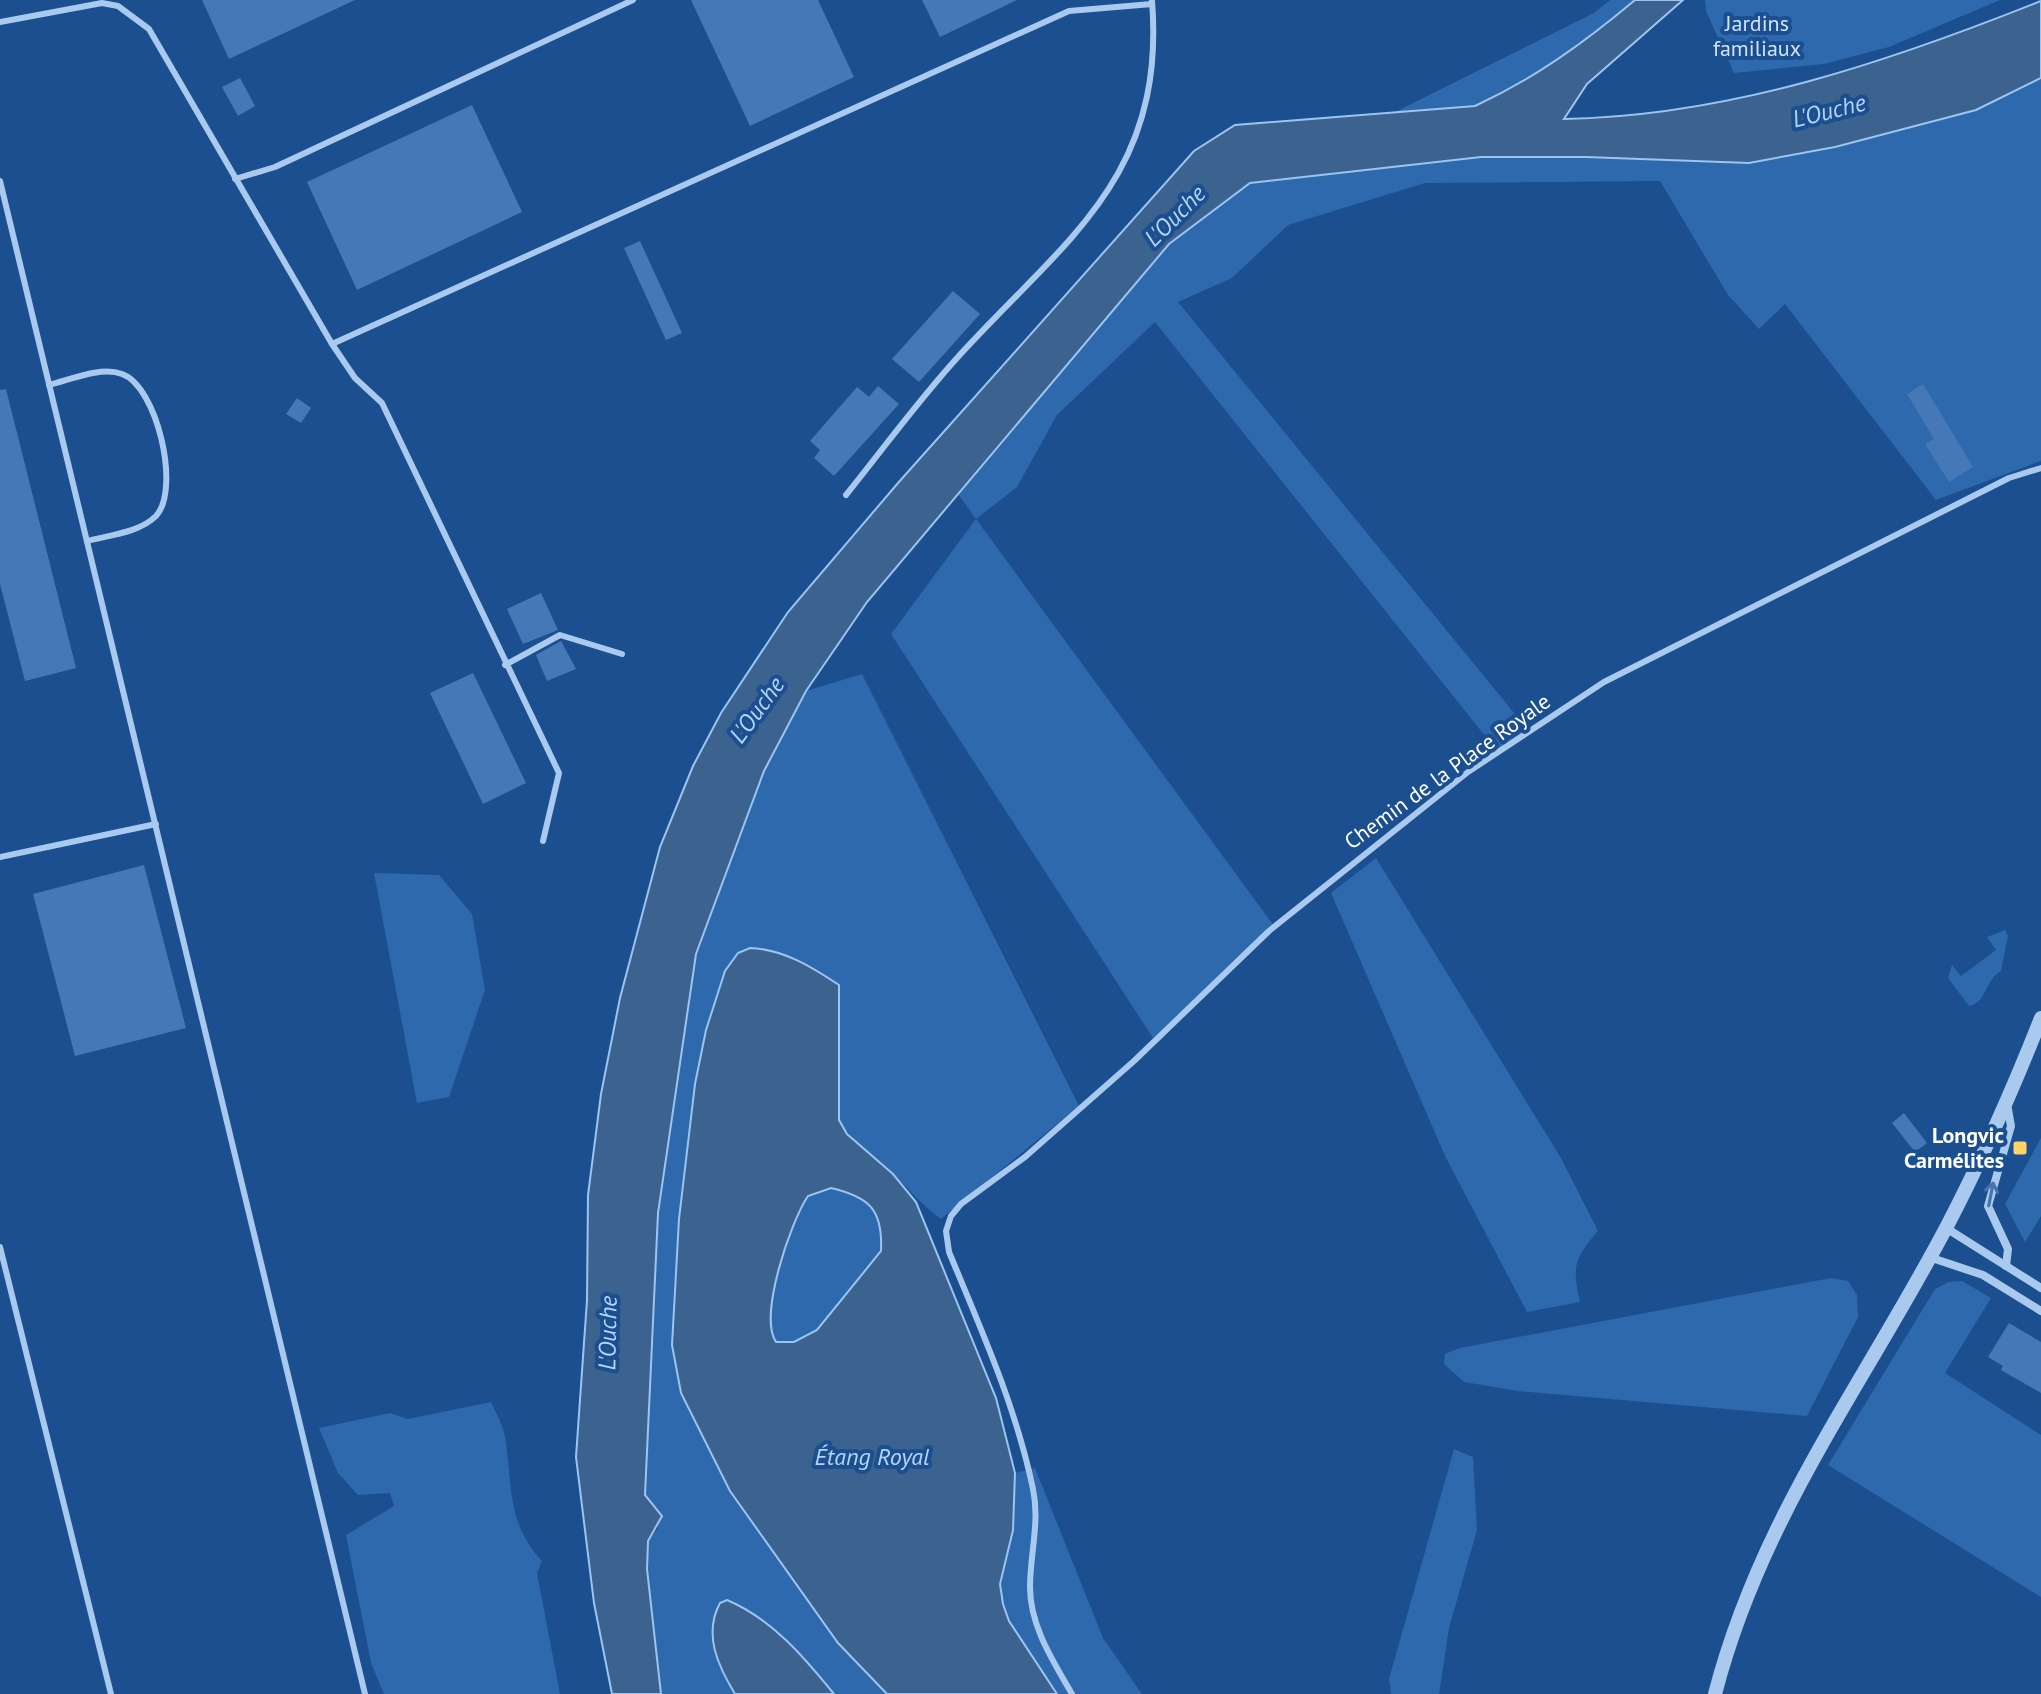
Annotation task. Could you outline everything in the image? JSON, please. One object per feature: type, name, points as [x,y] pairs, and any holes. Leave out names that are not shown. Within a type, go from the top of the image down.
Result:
[{"type":"street","points":[[1715,1694],[1731,1630],[1775,1527],[1946,1228],[2041,1018]]},
{"type":"street","points":[[2006,1098],[2011,1126],[1988,1206],[2008,1249],[2006,1266]]},
{"type":"street","points":[[1946,1228],[2041,1288]]},
{"type":"street","points":[[1929,1257],[1983,1275],[2041,1311]]},
{"type":"lane","points":[[235,179],[275,167],[633,0]]},
{"type":"lane","points":[[332,344],[1069,11],[1152,2],[1153,58],[1146,111],[1123,166],[1075,237],[957,359],[846,495]]},
{"type":"lane","points":[[0,22],[102,3],[119,3],[149,29],[332,344],[355,378],[382,403],[559,773],[543,841]]},
{"type":"lane","points":[[0,181],[365,1694]]},
{"type":"lane","points":[[49,385],[95,373],[121,373],[138,384],[150,401],[168,474],[168,493],[163,506],[144,525],[87,541]]},
{"type":"lane","name":"Chemin de la Place Royale","points":[[1072,1694],[1035,1621],[1030,1589],[1037,1517],[1034,1490],[1011,1410],[949,1252],[946,1231],[951,1216],[1025,1157],[1134,1061],[1269,931],[1394,829],[1546,717],[1604,682],[1784,590],[2009,478],[2041,468]]},
{"type":"lane","points":[[505,665],[560,635],[622,654]]},
{"type":"lane","points":[[0,857],[156,824]]},
{"type":"lane","points":[[0,1247],[111,1694]]},
{"type":"green space","points":[[1610,0],[1635,0],[1559,61],[1515,89],[1464,108],[1393,113],[1594,13]]},
{"type":"green space","name":"Jardins familiaux","points":[[1705,0],[2000,0],[1889,47],[1824,64],[1734,73],[1706,11]]},
{"type":"green space","points":[[2041,78],[2041,461],[1936,500],[1785,304],[1759,329],[1728,295],[1660,181],[1425,183],[1288,225],[1232,278],[1178,302],[1528,730],[1497,751],[1155,322],[1057,415],[1017,487],[976,519],[958,494],[1169,244],[1250,183],[1481,157],[1749,163],[1835,147],[1976,110]]},
{"type":"green space","points":[[976,519],[1274,926],[1153,1038],[891,634]]},
{"type":"green space","points":[[862,674],[1079,1106],[941,1219],[857,1142],[839,1120],[839,985],[706,1030],[695,1084],[674,1287],[672,1345],[681,1393],[730,1491],[838,1643],[887,1694],[834,1694],[768,1624],[731,1687],[735,1694],[661,1694],[647,1569],[648,1541],[658,1528],[645,1495],[658,1213],[696,954],[764,771],[806,691]]},
{"type":"green space","points":[[1376,858],[1561,1158],[1598,1231],[1577,1264],[1580,1302],[1527,1312],[1446,1158],[1331,893]]},
{"type":"green space","points":[[374,873],[439,875],[472,914],[485,990],[449,1097],[417,1103]]},
{"type":"green space","points":[[2005,930],[2008,936],[2001,971],[1992,979],[1983,996],[1969,1006],[1948,978],[1952,965],[1961,976],[1996,950],[1987,937]]},
{"type":"green space","points":[[2041,1138],[2041,1216],[2025,1242],[2005,1204]]},
{"type":"green space","points":[[831,1188],[855,1196],[871,1208],[879,1225],[881,1251],[817,1330],[794,1342],[776,1342],[771,1311],[779,1268],[793,1226],[808,1196]]},
{"type":"green space","points":[[1831,1278],[1848,1281],[1857,1295],[1858,1317],[1807,1416],[1518,1391],[1464,1382],[1444,1364],[1445,1354],[1460,1348]]},
{"type":"green space","points":[[1962,1281],[1991,1298],[1945,1373],[2041,1435],[2041,1597],[1828,1465],[1935,1289],[1949,1282]]},
{"type":"green space","points":[[491,1402],[504,1433],[517,1518],[530,1546],[542,1561],[537,1573],[560,1694],[384,1694],[371,1663],[346,1535],[394,1506],[390,1493],[358,1495],[338,1473],[319,1428],[390,1413],[408,1419]]},
{"type":"green space","points":[[1454,1449],[1473,1457],[1477,1530],[1449,1628],[1439,1694],[1391,1694],[1389,1679]]},
{"type":"green space","points":[[1035,1468],[1103,1638],[1142,1694],[1057,1694],[1009,1621],[1000,1584],[1013,1530],[1015,1473]]},
{"type":"water","name":"L'Ouche","points":[[1635,0],[1683,0],[1587,84],[1564,119],[1626,116],[1687,108],[1807,82],[1925,45],[2041,1],[2041,78],[1976,110],[1835,147],[1749,163],[1481,157],[1250,183],[1169,244],[867,602],[806,691],[764,771],[696,954],[658,1213],[645,1495],[662,1516],[648,1541],[647,1569],[661,1694],[612,1694],[594,1603],[576,1457],[587,1300],[588,1195],[601,1094],[620,998],[660,847],[693,766],[721,713],[788,612],[898,483],[1194,151],[1235,125],[1475,106],[1558,59]]},
{"type":"water","name":"Étang Royal","points":[[750,948],[786,955],[839,985],[839,1120],[847,1134],[893,1174],[916,1202],[996,1398],[1015,1473],[1013,1530],[1000,1584],[1003,1604],[1009,1621],[1057,1694],[887,1694],[838,1643],[730,1491],[681,1393],[672,1345],[679,1219],[695,1084],[706,1030],[725,971],[738,953]],"holes":[[[831,1188],[871,1207],[879,1225],[881,1251],[817,1330],[794,1342],[776,1342],[771,1312],[774,1291],[786,1246],[801,1208],[808,1196]]]},
{"type":"water","points":[[727,1600],[773,1628],[834,1694],[735,1694],[718,1661],[713,1638],[715,1615],[720,1603]]},
{"type":"building","points":[[202,0],[355,0],[229,59]]},
{"type":"building","points":[[691,0],[818,0],[854,77],[750,126]]},
{"type":"building","points":[[922,0],[1017,0],[940,37]]},
{"type":"building","points":[[240,78],[255,106],[238,116],[222,87]]},
{"type":"building","points":[[472,105],[522,212],[357,290],[307,182]]},
{"type":"building","points":[[640,241],[682,333],[666,340],[624,248]]},
{"type":"building","points":[[953,291],[980,314],[919,382],[892,359]]},
{"type":"building","points":[[1923,384],[1973,467],[1949,482],[1925,444],[1934,439],[1907,394]]},
{"type":"building","points":[[878,386],[899,404],[834,476],[814,458],[820,450],[810,441],[857,387],[869,397]]},
{"type":"building","points":[[6,389],[76,668],[25,681],[0,584],[0,390]]},
{"type":"building","points":[[297,398],[311,408],[301,423],[286,414]]},
{"type":"building","points":[[541,593],[558,630],[523,644],[507,609]]},
{"type":"building","points":[[561,641],[576,669],[547,681],[536,655]]},
{"type":"building","points":[[473,673],[526,783],[483,804],[430,693]]},
{"type":"building","points":[[144,865],[186,1028],[75,1056],[33,894]]},
{"type":"building","points":[[1904,1113],[1927,1143],[1915,1152],[1892,1123]]},
{"type":"building","points":[[2009,1323],[2041,1342],[2041,1393],[2001,1370],[2003,1366],[1988,1357]]},
{"type":"place","name":"Longvic Carmélites","points":[[2020,1148]]}]
